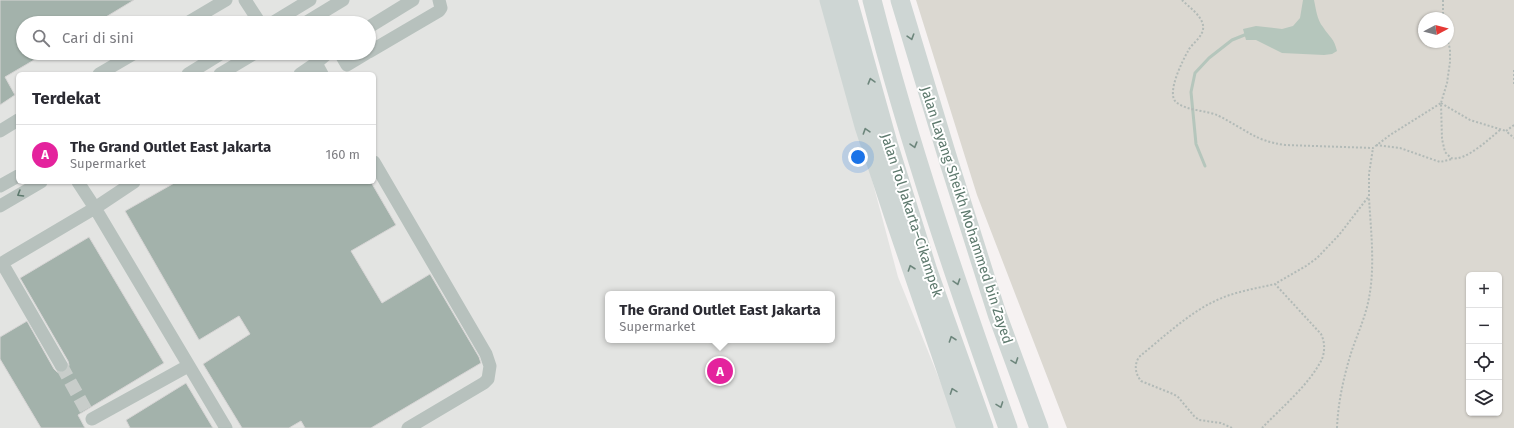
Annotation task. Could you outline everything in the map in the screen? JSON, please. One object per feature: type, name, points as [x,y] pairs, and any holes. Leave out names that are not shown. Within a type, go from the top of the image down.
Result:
[{"type":"highway","points":[[829,0],[871,147],[966,428]]},
{"type":"highway","name":"Jalan Tol Jakarta–Cikampek","points":[[848,0],[888,144],[926,263],[984,428]]},
{"type":"highway","name":"Jalan Tol Jakarta–Cikampek","points":[[872,0],[935,218],[1008,428]]},
{"type":"highway","name":"Jalan Layang Sheikh Mohammed bin Zayed","points":[[900,0],[997,314],[1039,428]]},
{"type":"street","points":[[199,16],[226,0]]},
{"type":"street","points":[[245,0],[255,16]]},
{"type":"street","points":[[284,16],[310,0]]},
{"type":"street","points":[[317,16],[343,0]]},
{"type":"street","points":[[376,23],[413,0]]},
{"type":"street","points":[[376,47],[439,11],[441,8],[438,0]]},
{"type":"street","points":[[102,72],[123,60]]},
{"type":"street","points":[[191,72],[211,60]]},
{"type":"street","points":[[223,72],[243,60]]},
{"type":"street","points":[[308,72],[319,69],[324,60]]},
{"type":"street","points":[[344,60],[347,65],[355,60]]},
{"type":"street","points":[[0,131],[16,121]]},
{"type":"street","points":[[376,165],[482,348],[490,366],[488,379],[484,383],[408,428]]},
{"type":"street","points":[[0,186],[16,177]]},
{"type":"street","points":[[0,206],[37,184]]},
{"type":"street","points":[[79,184],[226,428]]},
{"type":"street","points":[[61,366],[2,263],[95,208],[131,184]]},
{"type":"street","points":[[92,419],[188,366]]},
{"type":"path","points":[[1182,0],[1199,17],[1203,24],[1203,29],[1201,35],[1188,50],[1177,75],[1172,93],[1174,100],[1177,103],[1208,112],[1230,122],[1251,136],[1271,143],[1316,147],[1373,148]]},
{"type":"path","points":[[1443,0],[1443,12]]},
{"type":"path","points":[[1450,48],[1450,62],[1447,83],[1441,103],[1443,146],[1448,156],[1454,159]]},
{"type":"path","points":[[1514,70],[1514,84]]},
{"type":"path","points":[[1441,103],[1470,120],[1506,131],[1514,138]]},
{"type":"path","points":[[1337,428],[1343,384],[1351,352],[1367,307],[1370,290],[1372,242],[1369,174],[1373,148],[1441,103]]},
{"type":"path","points":[[1506,131],[1514,125]]},
{"type":"path","points":[[1376,145],[1400,148],[1440,162],[1467,155],[1500,130]]},
{"type":"path","points":[[1232,428],[1221,423],[1199,420],[1178,397],[1141,381],[1136,369],[1136,361],[1200,308],[1236,293],[1275,284],[1306,266],[1317,258],[1339,235],[1369,196]]},
{"type":"path","points":[[1262,428],[1298,392],[1322,358],[1324,351],[1324,342],[1321,334],[1275,284]]},
{"type":"shaded area","points":[[0,0],[824,0],[898,277],[959,428],[0,428]]},
{"type":"shaded area","points":[[916,0],[1514,0],[1514,428],[1067,428],[977,195]]},
{"type":"shaded area","points":[[1303,0],[1314,0],[1319,21],[1333,41],[1337,51],[1332,54],[1324,55],[1282,53],[1256,40],[1246,40],[1243,29],[1256,26],[1282,29],[1293,26],[1300,18]]},
{"type":"building","points":[[0,0],[134,0],[108,16],[16,16],[16,60],[34,60],[5,77],[15,95],[0,105]]},
{"type":"building","points":[[172,184],[372,184],[396,225],[351,251],[382,303],[430,274],[479,357],[481,363],[371,428],[305,428],[301,421],[289,428],[242,428],[203,364],[250,334],[239,316],[199,340],[125,211]]},
{"type":"building","points":[[89,237],[164,363],[78,415],[85,428],[41,428],[0,359],[0,337],[27,321],[54,369],[61,373],[68,369],[68,361],[20,278]]},
{"type":"building","points":[[186,383],[213,428],[130,428],[126,420]]},
{"type":"waterway","points":[[1205,166],[1196,144],[1191,92],[1195,73],[1209,58],[1232,40],[1247,34]]},
{"type":"tunnel","points":[[61,365],[86,410]]},
{"type":"place","name":"The Grand Outlet East Jakarta","points":[[720,371]]}]
